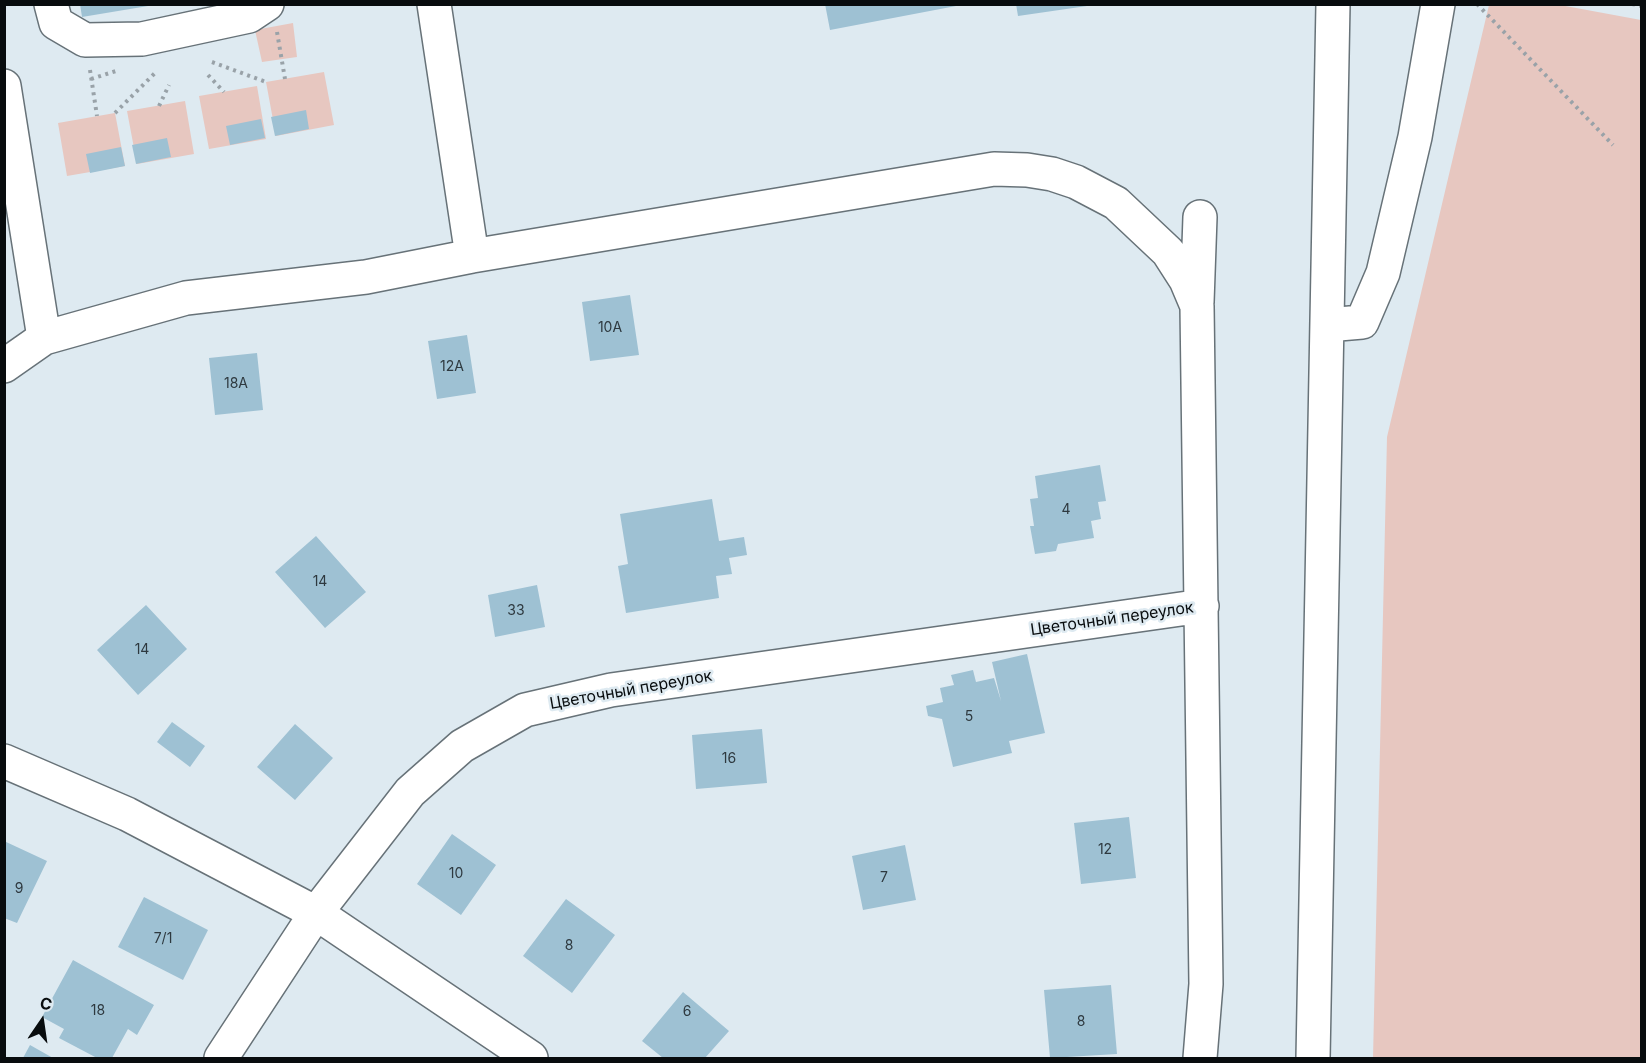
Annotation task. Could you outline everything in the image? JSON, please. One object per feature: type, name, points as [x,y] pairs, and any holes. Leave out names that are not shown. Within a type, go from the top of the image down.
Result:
[{"type":"street","points":[[51,4],[56,22],[85,40],[142,39],[249,16],[271,15]]},
{"type":"street","points":[[434,4],[472,256]]},
{"type":"street","points":[[1313,1059],[1333,4]]},
{"type":"street","points":[[1327,325],[1362,322],[1383,273],[1415,137],[1438,4]]},
{"type":"street","points":[[4,86],[44,338]]},
{"type":"street","points":[[4,366],[44,338],[186,298],[366,277],[472,256],[982,171],[1027,170],[1052,174],[1076,182],[1116,203],[1168,252],[1186,280],[1197,306]]},
{"type":"street","points":[[1200,217],[1197,306],[1206,984],[1200,1059]]},
{"type":"street","name":"Цветочный переулок","points":[[221,1059],[316,913],[410,792],[462,746],[525,710],[611,690],[1202,606]]},
{"type":"street","points":[[4,761],[127,814],[316,913],[531,1059]]},
{"type":"path","points":[[1477,4],[1614,145]]},
{"type":"path","points":[[1632,4],[1641,6]]},
{"type":"path","points":[[271,15],[285,79]]},
{"type":"path","points":[[85,40],[97,116]]},
{"type":"path","points":[[212,62],[267,82]]},
{"type":"path","points":[[116,113],[156,72]]},
{"type":"path","points":[[208,75],[224,92]]},
{"type":"path","points":[[159,106],[169,85]]},
{"type":"shaded area","points":[[1489,5],[1560,5],[1641,20],[1641,1058],[1373,1058],[1387,437]]},
{"type":"shaded area","points":[[293,23],[297,57],[262,62],[255,30]]},
{"type":"shaded area","points":[[324,72],[334,125],[276,136],[266,82]]},
{"type":"shaded area","points":[[257,86],[266,139],[209,149],[199,96]]},
{"type":"shaded area","points":[[185,101],[194,154],[137,164],[127,111]]},
{"type":"shaded area","points":[[115,113],[125,166],[67,176],[58,123]]},
{"type":"building","points":[[80,4],[148,4],[148,6],[82,17]]},
{"type":"building","points":[[825,4],[956,4],[956,6],[830,30]]},
{"type":"building","points":[[1016,4],[1087,4],[1087,6],[1018,16]]},
{"type":"building","points":[[306,110],[309,129],[275,136],[271,117]]},
{"type":"building","points":[[261,119],[265,138],[230,145],[226,126]]},
{"type":"building","points":[[167,138],[171,157],[136,164],[132,145]]},
{"type":"building","points":[[121,147],[125,166],[90,173],[86,154]]},
{"type":"building","points":[[630,295],[639,355],[590,361],[582,302]]},
{"type":"building","points":[[467,335],[476,393],[437,399],[428,341]]},
{"type":"building","points":[[257,353],[263,410],[215,415],[209,358]]},
{"type":"building","points":[[1100,465],[1106,501],[1098,502],[1101,519],[1091,521],[1094,538],[1058,544],[1056,551],[1035,554],[1030,526],[1034,526],[1030,499],[1038,498],[1035,476]]},
{"type":"building","points":[[712,499],[719,541],[744,537],[747,555],[729,558],[732,574],[716,576],[719,598],[626,613],[618,566],[628,564],[620,514]]},
{"type":"building","points":[[316,536],[366,592],[325,628],[275,572]]},
{"type":"building","points":[[537,585],[545,627],[495,637],[488,595]]},
{"type":"building","points":[[146,605],[187,649],[138,695],[97,650]]},
{"type":"building","points":[[1027,654],[1045,733],[1009,741],[1012,753],[953,767],[942,719],[928,716],[926,706],[943,702],[940,688],[954,685],[951,675],[973,670],[976,682],[994,678],[1001,701],[992,662]]},
{"type":"building","points":[[172,722],[205,746],[190,767],[157,742]]},
{"type":"building","points":[[295,724],[333,758],[295,800],[257,767]]},
{"type":"building","points":[[762,729],[767,783],[696,789],[692,735]]},
{"type":"building","points":[[1129,817],[1136,878],[1081,884],[1074,823]]},
{"type":"building","points":[[452,834],[496,865],[461,915],[417,884]]},
{"type":"building","points":[[4,841],[47,861],[17,923],[4,918]]},
{"type":"building","points":[[905,845],[916,900],[863,910],[852,856]]},
{"type":"building","points":[[144,897],[208,930],[183,980],[118,947]]},
{"type":"building","points":[[566,899],[615,935],[572,993],[523,956]]},
{"type":"building","points":[[73,960],[154,1005],[137,1035],[128,1029],[112,1058],[97,1058],[59,1038],[64,1029],[42,1017]]},
{"type":"building","points":[[1111,985],[1117,1054],[1050,1058],[1044,990]]},
{"type":"building","points":[[683,992],[729,1031],[705,1058],[663,1058],[642,1041]]},
{"type":"building","points":[[30,1045],[53,1058],[23,1058]]}]
